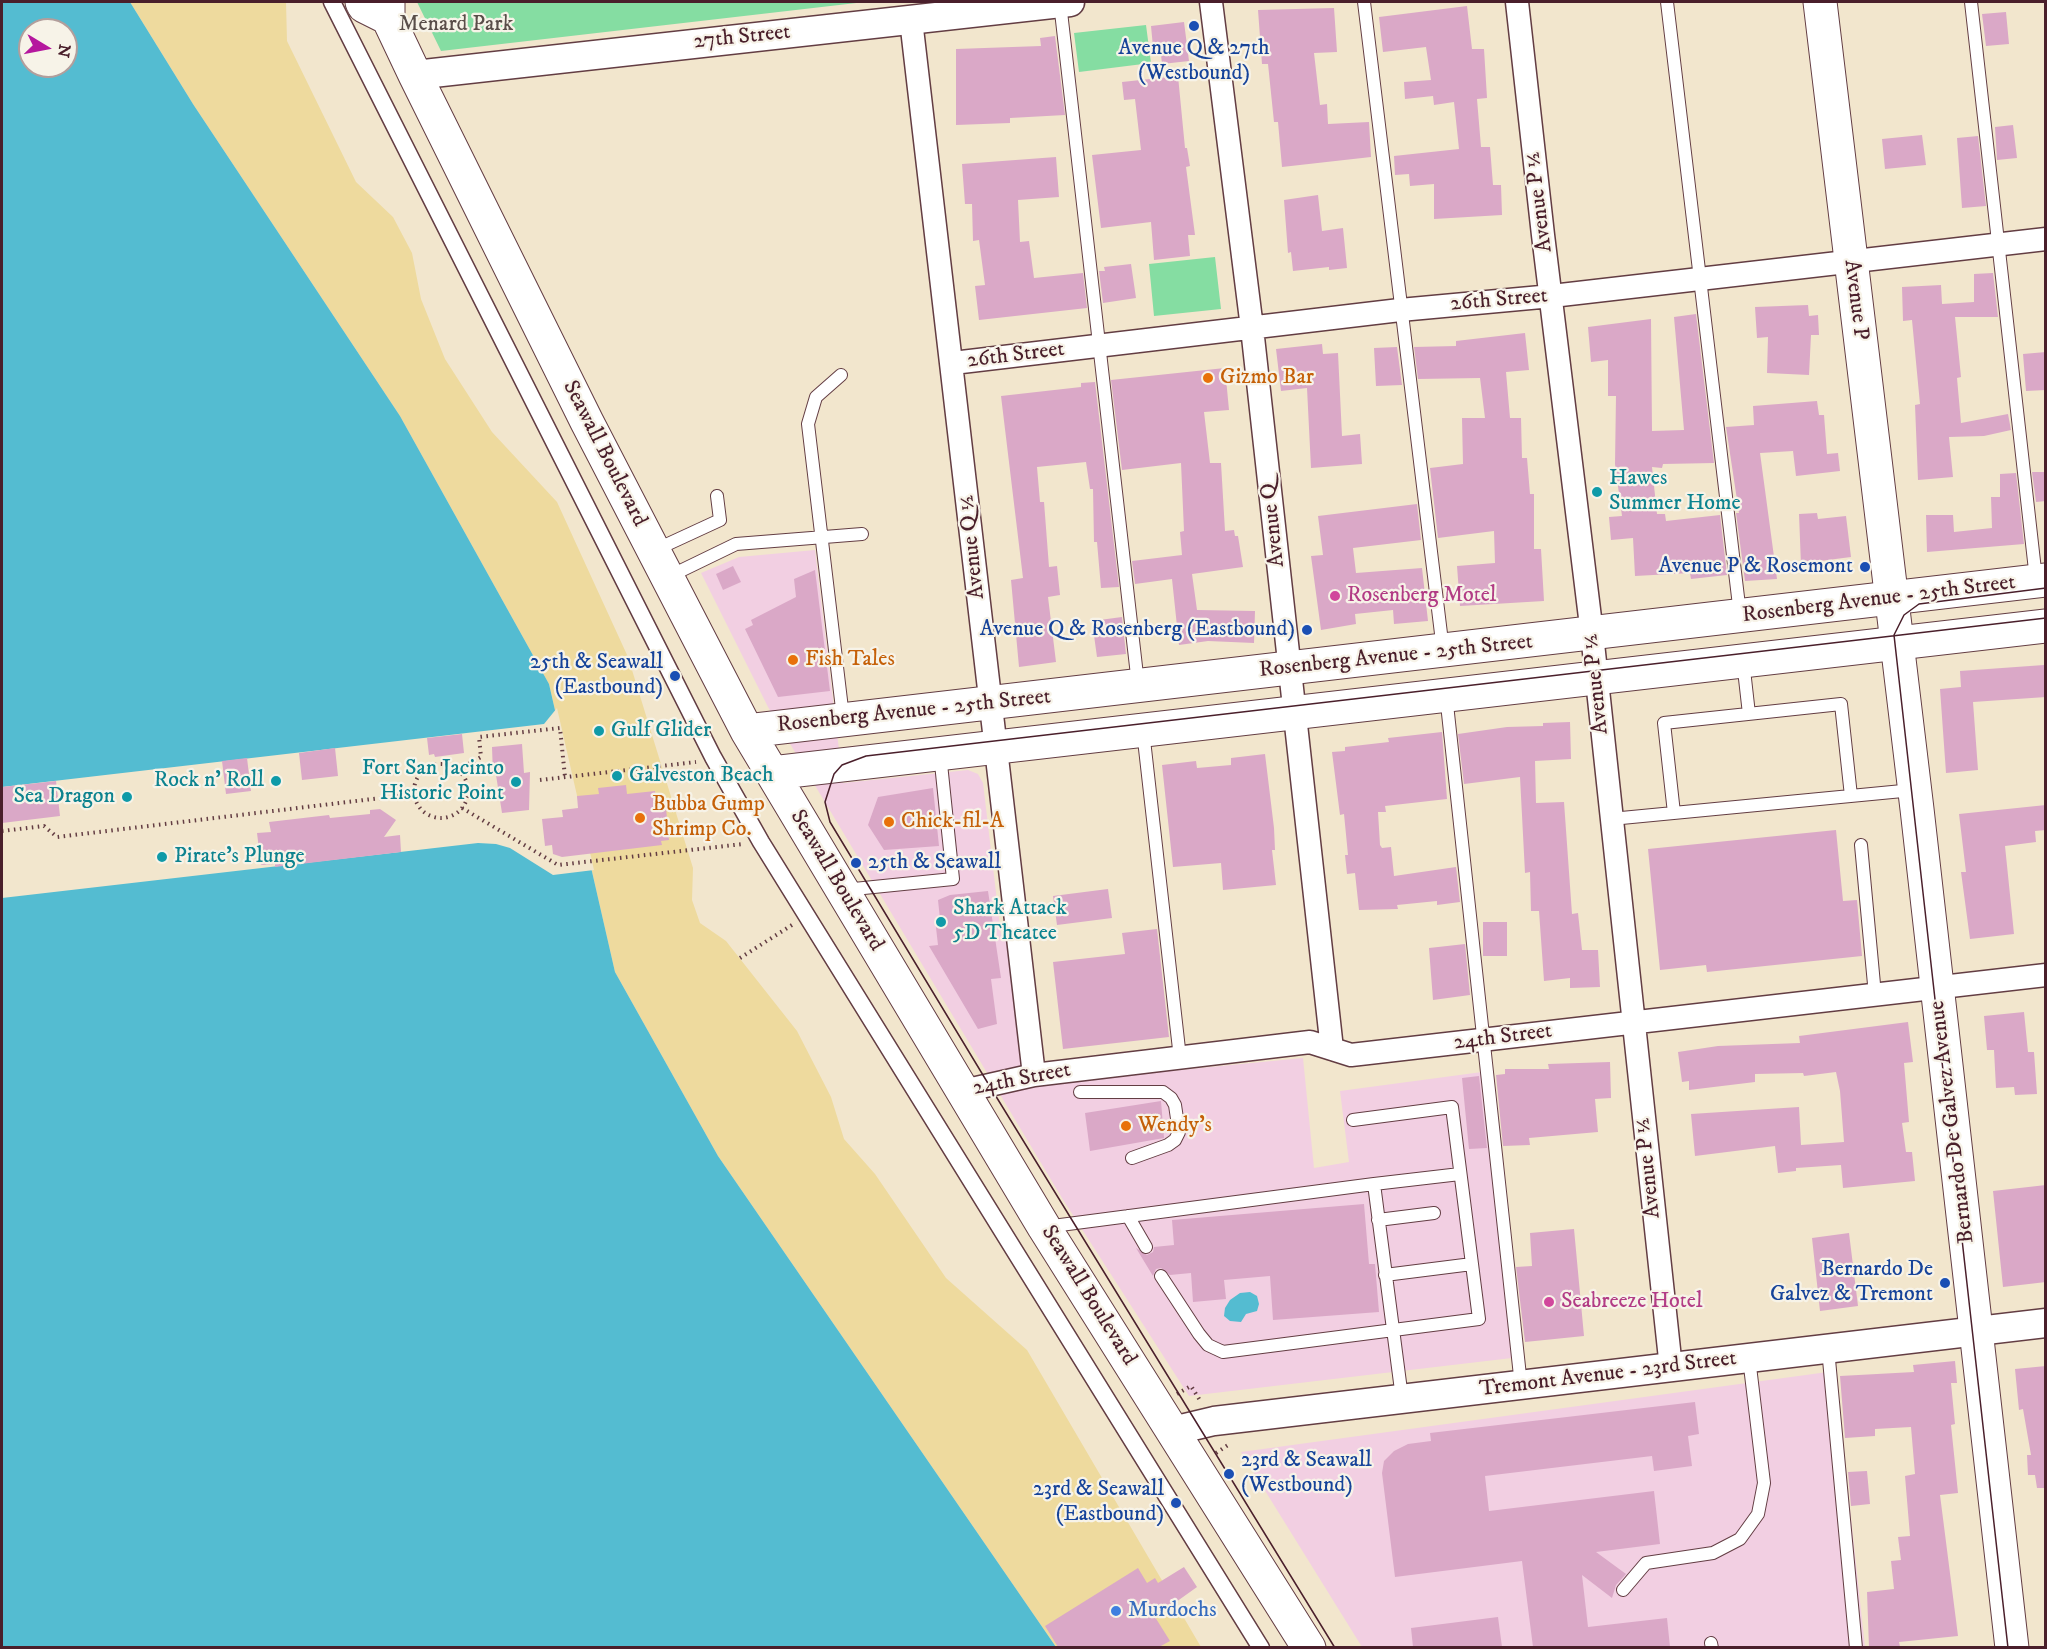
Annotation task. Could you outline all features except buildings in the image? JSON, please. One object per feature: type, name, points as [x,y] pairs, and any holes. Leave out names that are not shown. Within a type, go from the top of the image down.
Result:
[{"type":"main road","name":"Avenue P","points":[[1820,2],[1892,597]]},
{"type":"main road","name":"Seawall Boulevard","points":[[379,7],[660,564],[747,731],[1044,1227],[1309,1647]]},
{"type":"main road","name":"Rosenberg Avenue - 25th Street","points":[[747,731],[843,718],[991,704],[2041,581]]},
{"type":"main road","name":"Bernardo De Galvez Avenue","points":[[1892,597],[1978,1331],[2012,1647]]},
{"type":"main road","name":"Rosenberg Avenue - 25th Street","points":[[772,772],[2046,626]]},
{"type":"street","points":[[332,2],[713,757],[761,842],[1262,1647]]},
{"type":"street","name":"27th Street","points":[[415,75],[1065,2]]},
{"type":"street","name":"Avenue Q","points":[[1211,2],[1252,328],[1332,1048]]},
{"type":"street","name":"Avenue P ½","points":[[1517,2],[1593,634],[1671,1368]]},
{"type":"street","name":"Avenue Q ½","points":[[911,20],[953,363],[1034,1075]]},
{"type":"street","name":"26th Street","points":[[953,363],[1400,310],[1552,296],[2046,239]]},
{"type":"street","name":"24th Street","points":[[963,1091],[1034,1075],[1310,1042],[1351,1055],[2046,975]]},
{"type":"street","name":"Tremont Avenue - 23rd Street","points":[[1172,1431],[1214,1421],[2046,1323]]},
{"type":"lane","points":[[1065,2],[1139,687]]},
{"type":"lane","points":[[1364,2],[1443,652]]},
{"type":"lane","points":[[1667,2],[1740,615]]},
{"type":"lane","points":[[1971,2],[2041,581]]},
{"type":"lane","points":[[841,375],[816,397],[808,424],[843,718]]},
{"type":"lane","points":[[660,564],[720,520],[717,496]]},
{"type":"lane","points":[[660,564],[736,544],[862,534]]},
{"type":"lane","points":[[1743,660],[1749,714]]},
{"type":"lane","points":[[1446,694],[1521,1385]]},
{"type":"lane","points":[[1674,813],[1664,723],[1841,704],[1851,796]]},
{"type":"lane","points":[[1143,729],[1180,1058]]},
{"type":"lane","points":[[841,890],[953,879],[940,753]]},
{"type":"lane","points":[[1611,819],[1915,790]]},
{"type":"lane","points":[[1861,845],[1875,995]]},
{"type":"lane","points":[[1080,1092],[1162,1092],[1171,1098],[1175,1105],[1179,1132],[1175,1140],[1132,1158]]},
{"type":"lane","points":[[1161,1276],[1198,1334],[1208,1345],[1223,1352],[1479,1319],[1452,1107],[1353,1119]]},
{"type":"lane","points":[[1044,1227],[1460,1174]]},
{"type":"lane","points":[[1374,1184],[1402,1398]]},
{"type":"lane","points":[[1378,1220],[1434,1213]]},
{"type":"lane","points":[[1128,1216],[1146,1247]]},
{"type":"lane","points":[[1385,1275],[1472,1264]]},
{"type":"lane","points":[[1828,1349],[1856,1647]]},
{"type":"lane","points":[[1623,1590],[1646,1563],[1713,1553],[1740,1539],[1758,1514],[1764,1484],[1749,1358]]},
{"type":"path","points":[[458,770],[480,757],[478,737],[560,728],[565,777]]},
{"type":"path","points":[[540,780],[706,760],[713,757]]},
{"type":"path","points":[[438,764],[458,770],[465,778],[468,788],[467,799],[462,808],[444,818],[433,817],[423,812],[414,794],[415,783],[428,767],[438,764]]},
{"type":"path","points":[[2,831],[44,826],[57,837],[414,794]]},
{"type":"path","points":[[462,808],[558,865],[761,842]]},
{"type":"path","points":[[740,958],[787,928]]},
{"type":"shaded area","points":[[815,550],[843,783],[968,770],[978,774],[983,783],[1001,935],[1007,935],[1025,1085],[1303,1058],[1314,1168],[1349,1162],[1340,1091],[1482,1072],[1512,1358],[1189,1396],[1062,1198],[768,707],[701,573],[739,557]]},
{"type":"shaded area","points":[[1835,1371],[1865,1647],[1362,1647],[1241,1452]]},
{"type":"green space","name":"Menard Park","points":[[417,2],[865,2],[441,51]]},
{"type":"green space","points":[[1146,25],[1151,63],[1079,72],[1074,33]]},
{"type":"green space","points":[[1215,257],[1221,309],[1154,316],[1149,264]]},
{"type":"sand","name":"Galveston Beach","points":[[130,2],[286,2],[287,41],[356,182],[393,217],[412,253],[421,299],[445,359],[492,432],[557,502],[628,657],[693,868],[692,900],[700,923],[726,941],[797,1031],[831,1097],[844,1139],[875,1174],[946,1278],[1027,1350],[1201,1647],[1056,1647],[718,1156],[615,972],[549,684],[400,416],[193,104]]},
{"type":"water","points":[[2,2],[130,2],[193,104],[400,416],[549,684],[615,972],[718,1156],[1056,1647],[2,1648]]},
{"type":"water","points":[[1250,1292],[1257,1296],[1259,1304],[1257,1311],[1246,1314],[1241,1322],[1230,1321],[1224,1316],[1225,1308],[1230,1300],[1240,1293]]},
{"type":"pier","points":[[557,708],[594,870],[553,875],[510,848],[478,843],[2,898],[2,787],[544,724]]},
{"type":"tram line","points":[[2008,1648],[1894,635],[1904,615],[1919,604],[2046,588]]},
{"type":"tram line","points":[[1335,1648],[830,822],[825,802],[834,774],[842,765],[866,756],[2046,618]]},
{"type":"place","name":"Avenue Q & 27th (Westbound)","points":[[1194,26]]},
{"type":"place","name":"Gizmo Bar","points":[[1208,378]]},
{"type":"place","name":"Hawes Summer Home","points":[[1597,492]]},
{"type":"place","name":"Avenue P & Rosemont","points":[[1865,567]]},
{"type":"place","name":"Rosenberg Motel","points":[[1335,596]]},
{"type":"place","name":"Avenue Q & Rosenberg (Eastbound)","points":[[1307,630]]},
{"type":"place","name":"Fish Tales","points":[[793,660]]},
{"type":"place","name":"25th & Seawall (Eastbound)","points":[[675,676]]},
{"type":"place","name":"Gulf Glider","points":[[599,731]]},
{"type":"place","name":"Galveston Beach","points":[[617,776]]},
{"type":"place","name":"Rock n' Roll","points":[[276,781]]},
{"type":"place","name":"Fort San Jacinto Historic Point","points":[[516,782]]},
{"type":"place","name":"Sea Dragon","points":[[127,797]]},
{"type":"place","name":"Bubba Gump Shrimp Co.","points":[[640,818]]},
{"type":"place","name":"Chick-fil-A","points":[[889,822]]},
{"type":"place","name":"Pirate's Plunge","points":[[162,857]]},
{"type":"place","name":"25th & Seawall","points":[[856,863]]},
{"type":"place","name":"Shark Attack 5D Theatee","points":[[941,922]]},
{"type":"place","name":"Wendy's","points":[[1126,1126]]},
{"type":"place","name":"Bernardo De Galvez & Tremont","points":[[1945,1283]]},
{"type":"place","name":"Seabreeze Hotel","points":[[1549,1302]]},
{"type":"place","name":"23rd & Seawall (Westbound)","points":[[1229,1474]]},
{"type":"place","name":"23rd & Seawall (Eastbound)","points":[[1176,1503]]},
{"type":"place","name":"Murdochs","points":[[1116,1611]]}]
